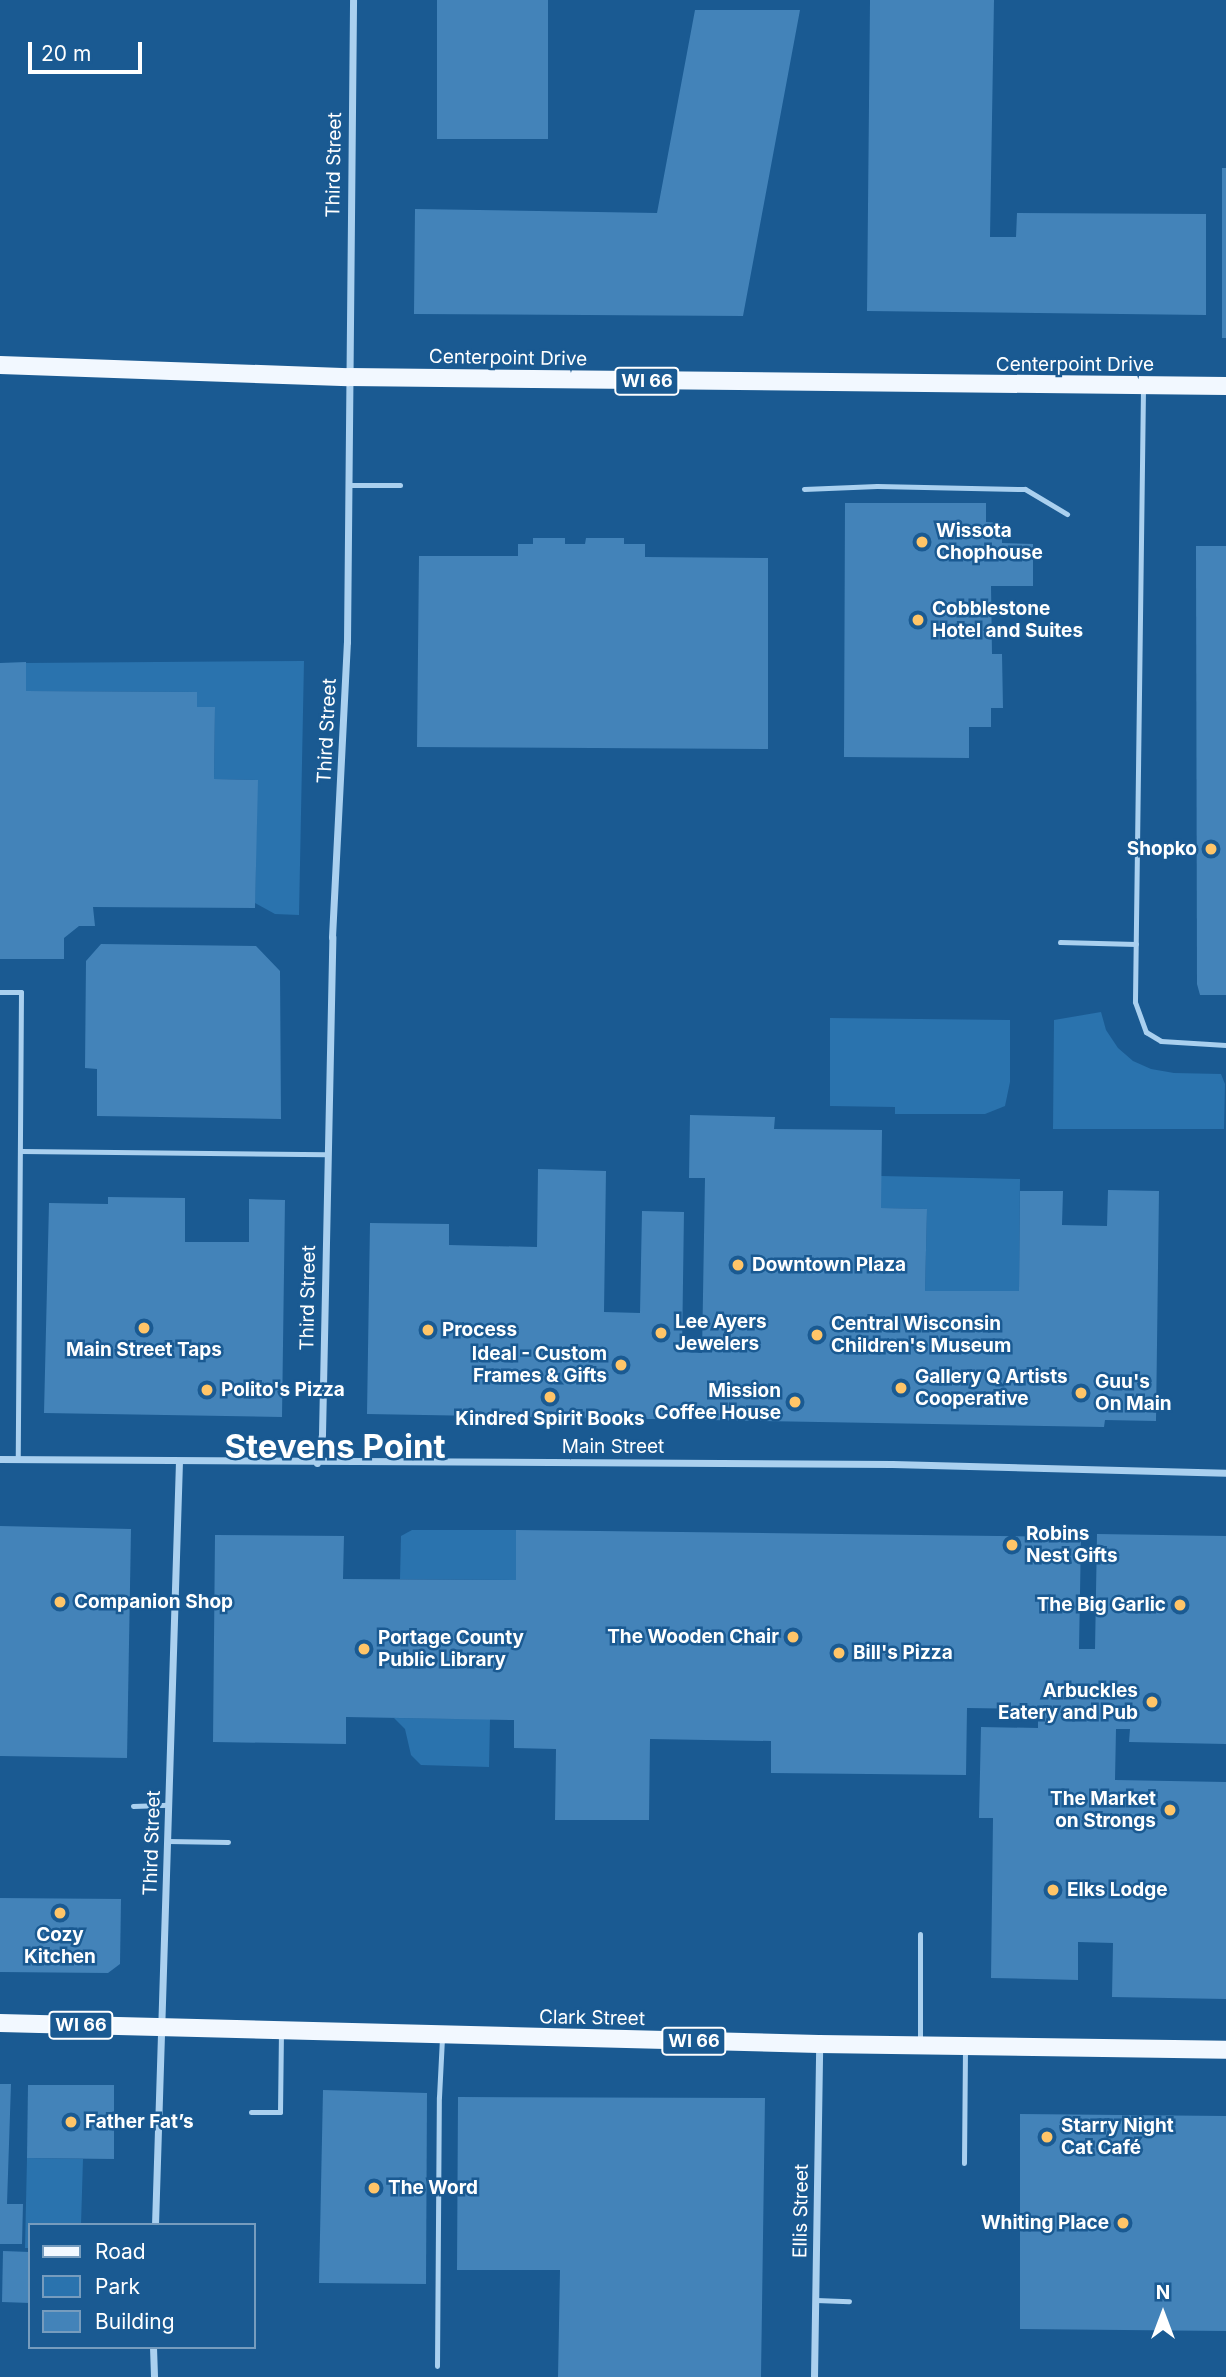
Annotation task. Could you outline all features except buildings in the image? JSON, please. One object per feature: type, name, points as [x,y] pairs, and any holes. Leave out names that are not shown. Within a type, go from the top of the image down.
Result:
[{"type":"main road","name":"Centerpoint Drive","points":[[0,365],[349,377],[1226,386]]},
{"type":"main road","name":"Clark Street","points":[[0,2023],[819,2044],[1226,2050]]},
{"type":"street","name":"Third Street","points":[[317,1463],[322,1434],[332,937],[347,642],[353,0]]},
{"type":"street","name":"Main Street","points":[[0,1459],[317,1463],[892,1464],[1226,1473]]},
{"type":"street","name":"Third Street","points":[[155,2223],[179,1462]]},
{"type":"street","name":"Ellis Street","points":[[814,2377],[819,2044]]},
{"type":"street","points":[[153,2349],[153,2377]]},
{"type":"lane","points":[[1143,386],[1135,1002],[1146,1032],[1161,1041],[1226,1045]]},
{"type":"lane","points":[[348,485],[400,485]]},
{"type":"lane","points":[[804,489],[877,486],[1025,489],[1067,514]]},
{"type":"lane","points":[[1060,942],[1136,944]]},
{"type":"lane","points":[[0,992],[22,992],[18,1460]]},
{"type":"lane","points":[[21,1151],[327,1154]]},
{"type":"lane","points":[[133,1806],[169,1805]]},
{"type":"lane","points":[[168,1841],[228,1842]]},
{"type":"lane","points":[[920,1934],[920,2046]]},
{"type":"lane","points":[[250,2112],[280,2112],[281,2030]]},
{"type":"lane","points":[[437,2366],[442,2035]]},
{"type":"lane","points":[[964,2163],[965,2046]]},
{"type":"lane","points":[[816,2300],[849,2301]]},
{"type":"green space","points":[[304,661],[299,915],[275,914],[255,903],[257,780],[214,779],[215,707],[197,707],[197,692],[26,691],[26,663]]},
{"type":"green space","points":[[1101,1012],[1106,1030],[1118,1048],[1133,1061],[1151,1069],[1174,1073],[1221,1074],[1225,1084],[1224,1129],[1053,1129],[1054,1020]]},
{"type":"green space","points":[[830,1018],[1010,1020],[1010,1082],[1005,1106],[985,1114],[895,1114],[895,1107],[830,1106]]},
{"type":"green space","points":[[881,1176],[1020,1179],[1019,1291],[925,1291],[927,1209],[881,1208]]},
{"type":"green space","points":[[412,1530],[516,1530],[516,1580],[400,1579],[401,1536]]},
{"type":"green space","points":[[394,1718],[490,1719],[489,1767],[421,1765],[411,1755],[405,1729]]},
{"type":"green space","points":[[27,2158],[83,2159],[81,2223],[28,2223],[28,2248],[25,2248]]},
{"type":"place","name":"Wissota Chophouse","points":[[922,542]]},
{"type":"place","name":"Cobblestone Hotel and Suites","points":[[918,620]]},
{"type":"place","name":"Shopko","points":[[1211,849]]},
{"type":"place","name":"Downtown Plaza","points":[[738,1265]]},
{"type":"place","name":"Main Street Taps","points":[[144,1328]]},
{"type":"place","name":"Process","points":[[428,1330]]},
{"type":"place","name":"Lee Ayers Jewelers","points":[[661,1333]]},
{"type":"place","name":"Central Wisconsin Children's Museum","points":[[817,1335]]},
{"type":"place","name":"Ideal - Custom Frames & Gifts","points":[[621,1365]]},
{"type":"place","name":"Gallery Q Artists Cooperative","points":[[901,1388]]},
{"type":"place","name":"Polito's Pizza","points":[[207,1390]]},
{"type":"place","name":"Guu's On Main","points":[[1081,1393]]},
{"type":"place","name":"Kindred Spirit Books","points":[[550,1397]]},
{"type":"place","name":"Mission Coffee House","points":[[795,1402]]},
{"type":"place","name":"Robins Nest Gifts","points":[[1012,1545]]},
{"type":"place","name":"Companion Shop","points":[[60,1602]]},
{"type":"place","name":"The Big Garlic","points":[[1180,1605]]},
{"type":"place","name":"The Wooden Chair","points":[[793,1637]]},
{"type":"place","name":"Portage County Public Library","points":[[364,1649]]},
{"type":"place","name":"Bill's Pizza","points":[[839,1653]]},
{"type":"place","name":"Arbuckles Eatery and Pub","points":[[1152,1702]]},
{"type":"place","name":"The Market on Strongs","points":[[1170,1810]]},
{"type":"place","name":"Elks Lodge","points":[[1053,1890]]},
{"type":"place","name":"Cozy Kitchen","points":[[60,1913]]},
{"type":"place","name":"Father Fat’s","points":[[71,2122]]},
{"type":"place","name":"Starry Night Cat Café","points":[[1047,2137]]},
{"type":"place","name":"The Word","points":[[374,2188]]},
{"type":"place","name":"Whiting Place","points":[[1123,2223]]},
{"type":"district","name":"Stevens Point","points":[[335,1447]]}]
